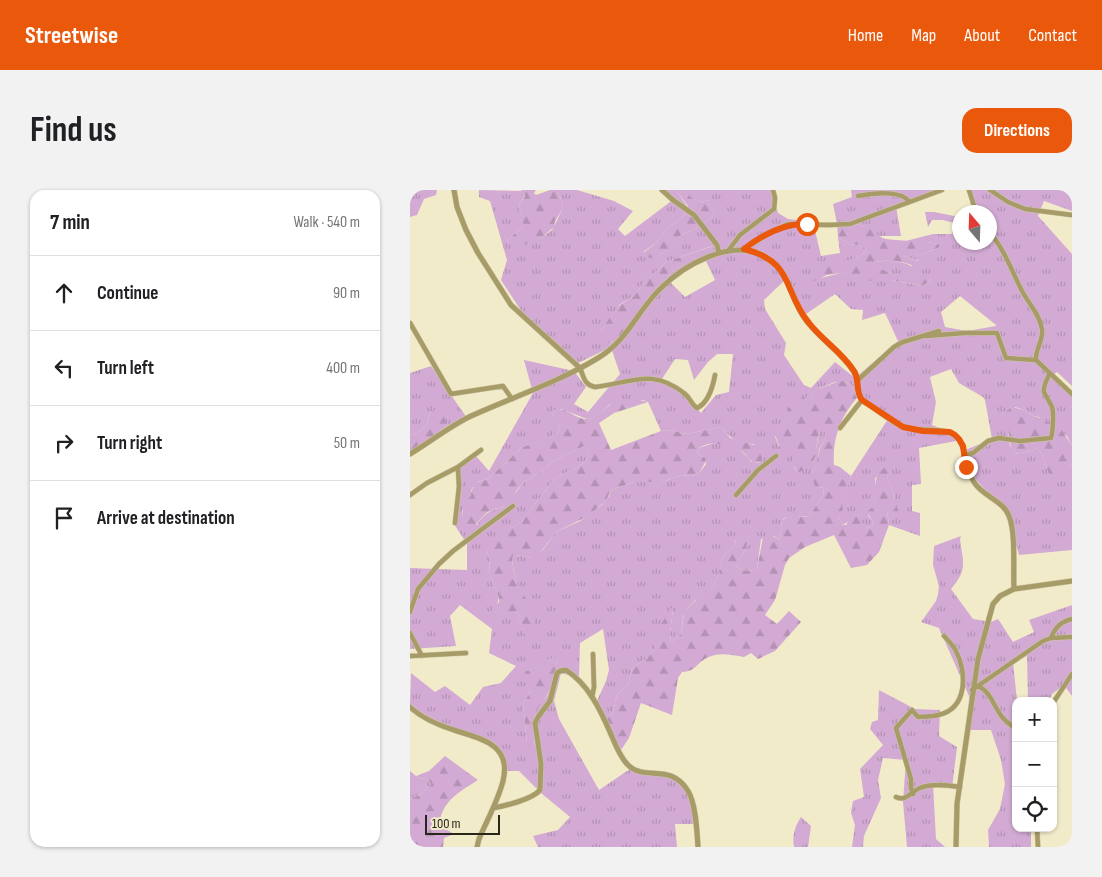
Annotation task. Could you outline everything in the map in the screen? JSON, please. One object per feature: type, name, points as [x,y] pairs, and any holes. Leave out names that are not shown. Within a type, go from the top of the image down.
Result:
[{"type":"street","points":[[454,190],[457,207],[466,230],[511,306],[580,368],[586,382],[590,386],[595,388],[650,378],[660,380],[684,393],[697,408],[702,406],[712,389],[715,374]]},
{"type":"street","points":[[662,190],[672,200],[694,215],[716,245],[719,253]]},
{"type":"street","points":[[728,251],[740,235],[774,209],[775,198],[773,190]]},
{"type":"street","points":[[744,249],[760,238],[788,224],[828,226],[850,224],[942,190]]},
{"type":"street","points":[[969,190],[974,205]]},
{"type":"street","points":[[990,190],[1008,202],[1025,209],[1072,215]]},
{"type":"street","points":[[858,196],[899,192],[906,195],[909,202]]},
{"type":"street","points":[[997,244],[1024,294],[1040,319],[1042,335],[1036,360]]},
{"type":"street","points":[[410,454],[470,416],[580,368],[613,348],[656,294],[674,277],[719,253],[744,249],[762,255],[778,266],[789,283],[804,317],[820,336],[839,352],[854,372],[858,394],[862,400],[903,427],[923,431],[950,432],[959,439],[970,474],[977,488],[1003,507],[1009,515],[1012,530],[1014,589]]},
{"type":"street","points":[[410,323],[451,394],[502,386],[512,399]]},
{"type":"street","points":[[857,381],[902,342],[939,331]]},
{"type":"street","points":[[926,336],[965,332],[997,334],[1006,358],[1036,360],[1072,394]]},
{"type":"street","points":[[964,455],[973,453],[988,441],[999,438],[1020,441],[1051,438],[1054,428],[1051,417],[1053,410],[1044,392],[1044,386],[1050,373]]},
{"type":"street","points":[[840,428],[862,400]]},
{"type":"street","points":[[410,495],[427,483],[458,467],[481,450]]},
{"type":"street","points":[[736,494],[758,470],[776,456]]},
{"type":"street","points":[[455,523],[459,487],[458,467]]},
{"type":"street","points":[[410,612],[418,589],[439,564],[513,506]]},
{"type":"street","points":[[956,847],[956,819],[972,690],[992,604],[1000,596],[1014,589],[1072,581]]},
{"type":"street","points":[[1051,638],[1054,630],[1061,623],[1072,619]]},
{"type":"street","points":[[410,633],[422,656]]},
{"type":"street","points":[[913,794],[911,788],[912,779],[896,728],[912,710],[918,716],[940,715],[955,706],[962,694],[964,674],[956,649],[944,636]]},
{"type":"street","points":[[972,690],[1043,641],[1051,638],[1072,637]]},
{"type":"street","points":[[410,656],[466,653]]},
{"type":"street","points":[[592,698],[594,687],[593,654]]},
{"type":"street","points":[[493,808],[535,795],[540,790],[541,764],[536,723],[538,717],[550,701],[558,672],[564,670],[568,671],[584,686],[602,715],[620,754],[628,764],[641,772],[670,775],[681,782],[689,792],[694,813],[698,847]]},
{"type":"street","points":[[1057,697],[1072,674]]},
{"type":"street","points":[[978,686],[986,691],[1002,718],[1012,725]]},
{"type":"street","points":[[410,708],[432,722],[488,741],[502,758],[504,772],[502,783],[477,847]]},
{"type":"street","points":[[896,797],[902,799],[913,794],[918,788],[926,786],[960,787]]},
{"type":"street","points":[[1038,832],[1038,847]]},
{"type":"green space","points":[[410,190],[437,190],[436,195],[424,199],[417,215],[410,217]]},
{"type":"green space","points":[[479,190],[523,191],[525,195],[518,207],[523,217],[523,227],[507,240],[522,245],[542,237],[552,230],[563,204],[556,190],[577,190],[614,201],[633,211],[618,229],[625,236],[674,199],[665,190],[676,190],[689,209],[688,212],[666,230],[657,242],[643,252],[656,257],[666,251],[681,235],[698,227],[712,217],[715,211],[709,200],[700,202],[686,195],[687,190],[772,190],[778,213],[788,219],[813,222],[821,256],[840,253],[838,237],[849,244],[867,249],[859,257],[808,275],[821,278],[841,273],[864,280],[891,280],[922,286],[931,279],[892,274],[870,264],[891,261],[911,266],[919,261],[903,256],[905,253],[921,255],[938,248],[937,244],[902,242],[933,234],[952,234],[952,250],[997,250],[997,205],[974,205],[970,190],[1072,190],[1072,211],[1044,201],[1038,216],[1072,254],[1072,386],[1057,372],[1052,376],[1072,395],[1072,446],[1067,436],[1055,427],[1025,410],[1015,407],[1010,425],[1009,442],[1014,454],[1037,448],[1042,454],[1049,475],[1072,465],[1072,550],[1019,555],[1007,513],[977,481],[966,465],[963,451],[992,439],[985,400],[959,383],[951,369],[930,377],[936,402],[932,425],[957,435],[956,441],[919,448],[921,484],[912,485],[912,511],[920,513],[920,536],[889,525],[887,511],[894,515],[895,497],[887,477],[889,469],[875,478],[875,505],[868,515],[872,520],[873,526],[867,528],[860,521],[858,515],[843,525],[838,517],[851,476],[890,416],[857,398],[851,385],[846,382],[835,382],[820,388],[787,411],[787,420],[775,437],[779,446],[798,446],[794,467],[797,473],[814,461],[819,433],[822,430],[825,432],[825,440],[819,450],[817,464],[812,473],[819,487],[824,488],[823,496],[809,516],[784,518],[782,520],[780,540],[774,536],[761,539],[757,569],[755,570],[743,570],[736,566],[736,563],[745,551],[749,536],[736,539],[735,544],[723,557],[719,575],[712,588],[695,600],[684,613],[681,634],[671,643],[670,633],[673,610],[655,636],[655,649],[646,659],[632,668],[628,685],[617,694],[613,713],[605,720],[597,701],[609,670],[603,629],[580,643],[579,678],[561,673],[554,701],[559,719],[599,790],[630,769],[676,778],[691,796],[694,824],[675,824],[677,847],[538,847],[533,836],[558,830],[570,817],[541,793],[519,771],[505,771],[499,757],[489,744],[422,716],[410,704],[411,673],[435,692],[445,686],[470,705],[483,687],[501,683],[516,666],[489,653],[492,629],[460,605],[450,616],[456,646],[410,649],[410,568],[467,570],[467,544],[454,524],[457,503],[457,464],[476,456],[489,471],[533,393],[524,360],[574,371],[586,387],[574,404],[588,412],[620,374],[611,347],[578,363],[522,312],[501,280],[507,260],[490,201],[479,197]],"holes":[[[715,245],[702,256],[673,270],[616,341],[606,344],[600,332],[619,305],[634,296],[642,285],[666,262]],[[704,257],[715,280],[685,297],[669,281]],[[786,279],[806,314],[835,294],[851,309],[863,310],[862,320],[885,313],[898,341],[855,378],[835,362],[811,388],[804,385],[784,355],[786,343],[765,309],[764,300]],[[960,296],[996,326],[967,331],[945,327],[941,312]],[[717,354],[733,354],[729,392],[716,395],[701,413],[685,393],[660,382],[675,359],[688,360],[694,380]],[[628,400],[648,402],[661,431],[671,430],[686,434],[722,427],[735,440],[754,444],[759,463],[751,462],[737,448],[714,443],[699,448],[697,453],[705,458],[706,464],[699,473],[692,476],[681,475],[662,482],[634,482],[611,490],[602,505],[580,521],[556,532],[542,551],[531,558],[513,555],[513,568],[517,582],[522,594],[530,605],[525,634],[517,611],[495,613],[499,597],[490,577],[489,556],[486,552],[522,521],[555,478],[578,467],[587,460],[589,454],[587,446],[552,462],[524,482],[504,507],[488,513],[477,525],[463,517],[462,510],[470,497],[472,488],[477,482],[488,479],[521,448],[550,437],[559,431],[560,428],[552,413],[561,409],[587,419],[595,418],[609,405]],[[557,661],[551,688],[536,712],[534,750],[527,743],[523,704],[530,692],[526,671]]]},
{"type":"green space","points":[[521,190],[536,190],[534,193],[536,195],[556,190],[563,204],[554,227],[542,237],[522,246],[507,240],[523,227],[523,217],[518,207],[525,196]]},
{"type":"green space","points":[[676,190],[687,190],[687,195],[700,202],[712,201],[715,211],[712,217],[698,227],[681,235],[669,249],[656,257],[650,258],[643,253],[657,242],[666,230],[688,212],[688,206]]},
{"type":"green space","points":[[851,190],[935,190],[896,206],[901,236],[878,236],[870,229],[859,225],[847,222],[837,223],[833,204],[852,197]]},
{"type":"green space","points":[[925,212],[952,216],[952,222],[932,220],[928,227]]},
{"type":"green space","points":[[837,223],[866,227],[886,239],[927,242],[940,245],[938,248],[921,255],[905,254],[903,256],[921,262],[918,267],[892,261],[878,261],[871,264],[892,274],[931,278],[930,281],[922,286],[891,280],[859,280],[841,273],[827,275],[810,283],[807,280],[808,275],[813,272],[859,257],[866,252],[867,249],[849,244],[838,237]]},
{"type":"green space","points":[[716,245],[702,256],[673,270],[616,341],[606,344],[601,343],[600,332],[617,307],[634,296],[642,285],[666,262]]},
{"type":"green space","points":[[431,366],[467,418],[447,426],[439,408],[430,412],[427,424],[420,431],[410,436],[410,373]]},
{"type":"green space","points":[[843,381],[851,385],[857,398],[846,413],[838,429],[834,447],[834,465],[840,467],[851,476],[842,506],[843,509],[838,517],[843,525],[846,525],[852,515],[856,513],[867,528],[873,526],[867,512],[875,505],[877,477],[883,469],[888,466],[891,467],[887,477],[899,514],[894,515],[887,512],[889,525],[879,552],[867,565],[851,568],[834,535],[805,547],[789,558],[785,565],[775,600],[765,615],[777,624],[789,611],[801,622],[775,651],[758,659],[751,653],[744,657],[726,654],[713,655],[691,670],[682,672],[678,678],[672,715],[641,703],[629,738],[619,753],[605,720],[613,713],[617,694],[628,685],[632,668],[646,659],[655,649],[655,631],[671,608],[673,610],[670,633],[671,643],[681,634],[684,612],[696,600],[699,592],[712,588],[719,575],[723,557],[735,544],[737,536],[746,532],[749,536],[745,551],[736,563],[736,566],[746,570],[757,569],[763,537],[771,535],[780,540],[782,520],[809,516],[823,496],[824,488],[815,486],[811,475],[825,440],[825,432],[819,433],[813,461],[805,469],[797,473],[792,461],[798,446],[781,447],[775,435],[787,420],[787,411],[790,406],[799,399],[812,395],[818,389]]},
{"type":"green space","points":[[636,399],[648,402],[614,413],[599,423],[611,450],[661,431],[671,430],[686,434],[722,427],[730,438],[761,447],[763,453],[761,462],[753,463],[744,453],[736,449],[715,444],[699,448],[697,453],[705,458],[706,461],[699,473],[692,476],[681,475],[662,482],[634,482],[611,490],[606,501],[588,516],[556,532],[536,558],[513,555],[513,570],[516,579],[534,612],[534,624],[530,635],[525,635],[517,611],[506,614],[490,612],[499,602],[499,597],[490,577],[489,556],[486,552],[500,536],[522,521],[555,478],[578,467],[587,460],[589,454],[587,447],[584,446],[552,462],[524,482],[507,506],[486,513],[474,527],[466,529],[462,502],[470,497],[474,483],[488,479],[521,448],[559,431],[560,428],[552,410],[562,409],[583,419],[588,419],[613,403]]},
{"type":"green space","points":[[439,407],[443,412],[447,426],[410,453],[410,436],[420,431],[427,424],[430,412]]},
{"type":"green space","points":[[1012,407],[1025,410],[1033,416],[1044,419],[1061,429],[1072,446],[1072,465],[1068,466],[1061,473],[1052,476],[1049,475],[1042,454],[1037,448],[1014,454],[1011,449],[1008,428],[1002,414]]},
{"type":"green space","points":[[961,536],[963,566],[960,576],[951,589],[973,619],[991,622],[998,619],[1013,642],[1034,632],[1029,620],[1072,605],[1072,696],[1064,685],[1051,697],[1028,697],[1027,656],[1013,662],[1017,697],[1012,697],[1012,832],[1031,832],[1031,847],[989,847],[988,830],[1000,809],[1005,784],[1001,760],[991,730],[968,730],[969,696],[939,628],[921,622],[936,601],[938,594],[939,586],[933,565],[934,546]]},
{"type":"green space","points":[[556,658],[557,662],[555,677],[535,715],[534,750],[532,750],[527,743],[523,704],[530,692],[523,676],[526,671],[538,667],[545,660]]},
{"type":"green space","points":[[879,690],[915,709],[940,710],[939,736],[957,747],[952,788],[933,784],[936,839],[945,847],[907,847],[903,802],[906,760],[883,758],[878,780],[881,798],[864,836],[863,847],[852,847],[855,825],[851,813],[853,801],[864,797],[860,769],[883,745],[870,729],[872,722],[878,720]]},
{"type":"green space","points":[[445,756],[478,780],[452,798],[444,810],[439,825],[454,834],[444,838],[443,847],[410,847],[410,800],[421,794],[431,784],[427,779],[417,778],[416,776],[429,771]]},
{"type":"green space","points":[[410,771],[417,778],[427,779],[431,784],[421,794],[410,800]]},
{"type":"green space","points":[[801,817],[811,826],[808,847],[794,847],[794,831]]},
{"type":"route","points":[[807,224],[788,224],[780,227],[744,249],[762,255],[778,266],[783,272],[804,317],[820,336],[839,352],[854,372],[858,394],[862,400],[903,427],[923,431],[950,432],[955,435],[963,446],[966,467]]}]
